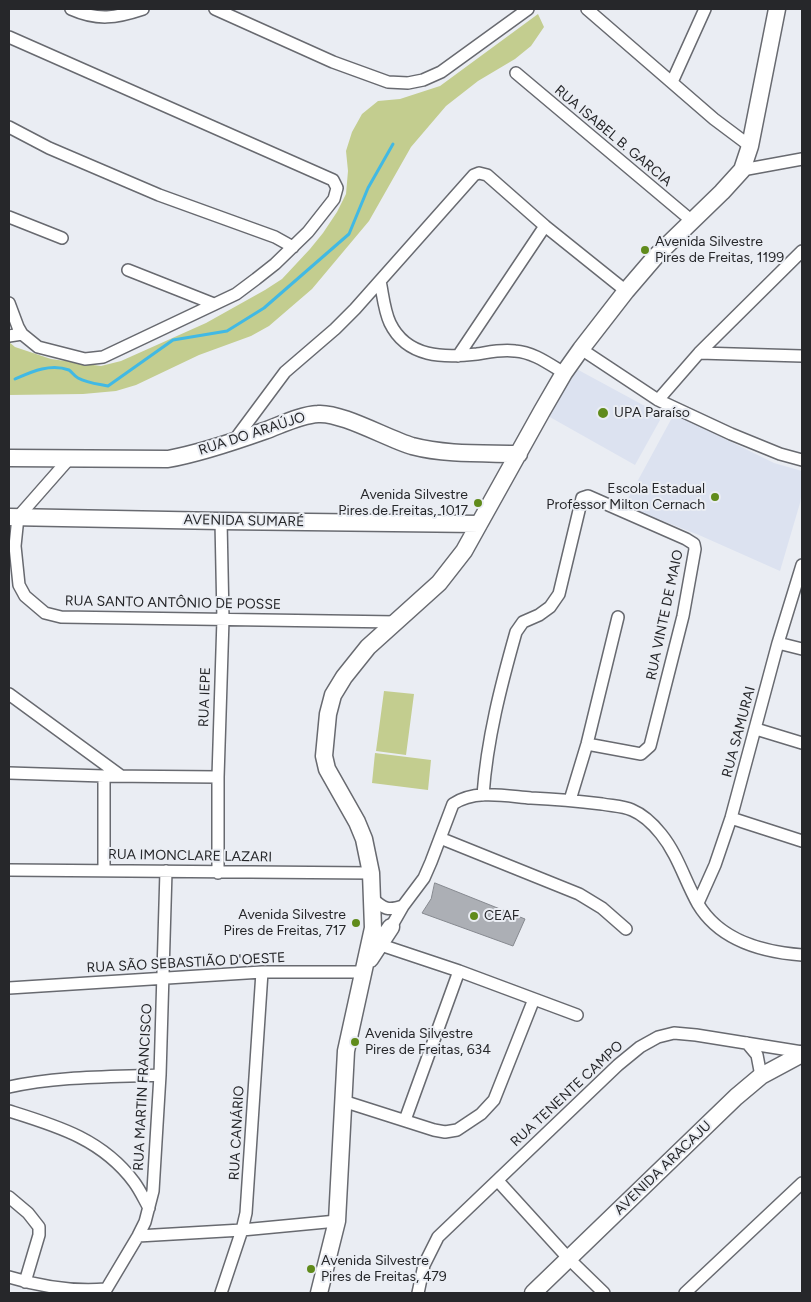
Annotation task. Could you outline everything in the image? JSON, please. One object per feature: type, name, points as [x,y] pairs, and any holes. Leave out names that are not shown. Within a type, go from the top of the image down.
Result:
[{"type":"main road","points":[[319,1293],[336,1221],[346,1051],[365,967],[375,938],[371,873],[364,839],[357,822],[327,769],[324,756],[325,732],[334,695],[344,677],[368,647],[439,583],[454,566],[564,373],[626,291],[656,256],[742,170],[750,146],[777,9]]},
{"type":"main road","name":"RUA DO ARAÚJO","points":[[9,458],[168,459],[233,442],[306,416],[319,414],[344,420],[412,446],[441,452],[519,454]]},
{"type":"main road","name":"AVENIDA SUMARÉ","points":[[13,517],[221,522],[479,524]]},
{"type":"main road","points":[[375,938],[391,927]]},
{"type":"main road","name":"AVENIDA ARACAJU","points":[[532,1293],[729,1104],[761,1076],[802,1053]]},
{"type":"street","points":[[71,9],[93,16],[108,18],[143,9]]},
{"type":"street","points":[[215,9],[333,62],[388,82],[408,83],[423,80],[441,72],[528,9]]},
{"type":"street","points":[[587,9],[750,146]]},
{"type":"street","points":[[672,82],[705,9]]},
{"type":"street","points":[[9,37],[333,180],[337,188],[336,196],[293,247],[236,294],[109,355],[97,359],[85,359],[38,347],[22,334],[9,303]]},
{"type":"street","name":"RUA ISABEL B. GARCIA","points":[[516,73],[692,221]]},
{"type":"street","points":[[9,127],[49,148],[159,195],[275,237],[293,247]]},
{"type":"street","points":[[742,170],[802,159]]},
{"type":"street","points":[[233,442],[285,372],[335,329],[474,175],[481,172],[626,291]]},
{"type":"street","points":[[9,217],[62,238]]},
{"type":"street","points":[[458,356],[545,226]]},
{"type":"street","points":[[658,400],[699,353],[802,251]]},
{"type":"street","points":[[128,270],[214,304]]},
{"type":"street","points":[[380,281],[390,323],[400,337],[411,346],[427,354],[447,356],[505,350],[517,351],[534,356],[564,373]]},
{"type":"street","points":[[9,336],[22,334]]},
{"type":"street","points":[[581,349],[658,400],[731,434],[780,454],[802,460]]},
{"type":"street","points":[[699,353],[802,356]]},
{"type":"street","points":[[13,517],[69,459]]},
{"type":"street","name":"RUA VINTE DE MAIO","points":[[483,795],[485,766],[493,718],[516,632],[522,622],[539,615],[550,607],[558,594],[582,498],[588,496],[686,539],[694,544],[696,548],[683,616],[650,746],[641,754],[587,744]]},
{"type":"street","name":"RUA SANTO ANTÔNIO DE POSSE","points":[[13,517],[19,584],[25,596],[45,613],[61,617],[397,622]]},
{"type":"street","name":"RUA IEPE","points":[[218,873],[218,777],[223,619],[221,522]]},
{"type":"street","name":"RUA SAMURAI","points":[[698,903],[715,865],[731,818],[778,643],[802,565]]},
{"type":"street","points":[[570,800],[587,744],[618,617]]},
{"type":"street","points":[[778,643],[802,649]]},
{"type":"street","points":[[9,694],[121,776]]},
{"type":"street","points":[[756,729],[802,743]]},
{"type":"street","points":[[9,773],[218,777]]},
{"type":"street","points":[[104,776],[104,870]]},
{"type":"street","points":[[391,927],[403,906],[424,878],[453,804],[467,797],[483,795],[570,800],[624,807],[633,810],[645,818],[655,827],[672,849],[698,903],[708,918],[728,935],[750,946],[780,953],[802,955]]},
{"type":"street","points":[[731,818],[802,841]]},
{"type":"street","points":[[440,838],[579,894],[602,908],[626,929]]},
{"type":"street","name":"RUA IMONCLARE LAZARI","points":[[9,870],[371,873]]},
{"type":"street","name":"RUA MARTIN FRANCISCO","points":[[105,1291],[138,1236],[149,1208],[154,1181],[164,977],[166,871]]},
{"type":"street","points":[[373,899],[387,909],[403,906]]},
{"type":"street","points":[[375,938],[577,1015]]},
{"type":"street","name":"RUA SÃO SEBASTIÃO D'OESTE","points":[[9,988],[164,977],[365,967]]},
{"type":"street","points":[[405,1120],[459,971]]},
{"type":"street","name":"RUA CANÁRIO","points":[[222,1293],[246,1213],[262,972]]},
{"type":"street","points":[[343,1101],[434,1130],[445,1132],[457,1130],[481,1114],[494,1100],[534,999]]},
{"type":"street","name":"RUA TENENTE CAMPO","points":[[418,1293],[424,1265],[438,1237],[618,1065],[640,1047],[658,1037],[674,1034],[696,1035],[802,1053]]},
{"type":"street","points":[[747,1043],[757,1055],[761,1076]]},
{"type":"street","points":[[9,1087],[66,1079],[160,1075]]},
{"type":"street","points":[[9,1111],[52,1125],[99,1147],[134,1182],[149,1208]]},
{"type":"street","points":[[498,1181],[569,1259],[604,1293]]},
{"type":"street","points":[[685,1293],[802,1182]]},
{"type":"street","points":[[9,1196],[40,1226],[25,1282]]},
{"type":"street","points":[[138,1236],[242,1230],[336,1221]]},
{"type":"street","points":[[9,1277],[66,1290],[105,1291]]},
{"type":"shaded area","name":"UPA Paraíso","points":[[571,366],[643,405],[654,409],[660,420],[635,465],[548,416]]},
{"type":"shaded area","name":"Escola Estadual Professor Milton Cernach","points":[[674,414],[774,463],[802,471],[800,503],[780,571],[699,535],[624,506]]},
{"type":"green space","points":[[538,14],[544,27],[531,46],[515,59],[478,81],[446,106],[411,147],[369,221],[312,289],[269,326],[251,336],[199,355],[136,385],[116,391],[83,394],[9,395],[9,342],[15,347],[51,359],[101,366],[121,361],[206,323],[282,279],[323,233],[346,194],[348,171],[346,151],[352,132],[362,114],[378,101],[400,99],[440,86]]},
{"type":"green space","points":[[384,691],[414,694],[406,755],[376,751]]},
{"type":"green space","points":[[375,753],[431,760],[428,790],[372,783]]},
{"type":"building","name":"CEAF","points":[[435,883],[525,919],[513,946],[422,913],[431,899]]},
{"type":"waterway","points":[[15,379],[41,369],[55,367],[69,370],[85,381],[108,386],[173,340],[227,331],[264,308],[349,234],[368,188],[393,144]]},
{"type":"place","name":"Avenida Silvestre Pires de Freitas, 1199","points":[[645,250]]},
{"type":"place","name":"UPA Paraíso","points":[[603,413]]},
{"type":"place","name":"Escola Estadual Professor Milton Cernach","points":[[715,497]]},
{"type":"place","name":"Avenida Silvestre Pires de Freitas, 1017","points":[[478,503]]},
{"type":"place","name":"CEAF","points":[[474,916]]},
{"type":"place","name":"Avenida Silvestre Pires de Freitas, 717","points":[[356,923]]},
{"type":"place","name":"Avenida Silvestre Pires de Freitas, 634","points":[[355,1042]]},
{"type":"place","name":"Avenida Silvestre Pires de Freitas, 479","points":[[311,1269]]}]
